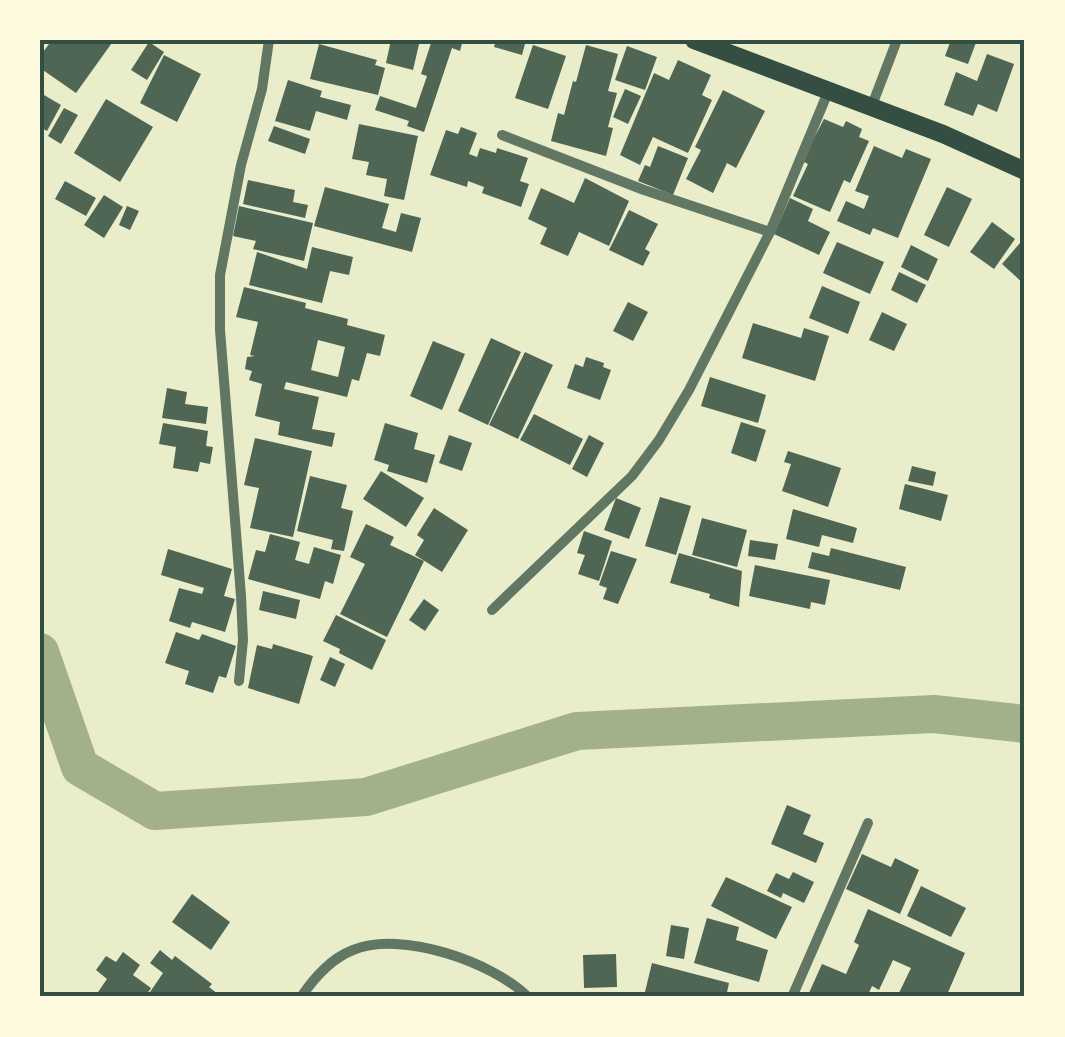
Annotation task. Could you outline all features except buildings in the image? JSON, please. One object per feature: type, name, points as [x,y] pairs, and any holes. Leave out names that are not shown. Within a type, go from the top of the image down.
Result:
[{"type":"highway","points":[[694,40],[943,134],[1025,172]]},
{"type":"street","points":[[239,681],[242,610],[220,330],[220,275],[241,165],[262,89],[269,40]]},
{"type":"street","points":[[871,109],[897,40]]},
{"type":"street","points":[[492,610],[632,476],[659,440],[770,232],[828,92]]},
{"type":"street","points":[[502,134],[644,190],[770,232]]},
{"type":"street","points":[[792,997],[868,822]]},
{"type":"street","points":[[302,997],[318,973],[353,949],[390,945],[440,952],[482,965],[516,984],[528,997]]},
{"type":"waterway","points":[[40,652],[80,767],[155,811],[366,797],[577,731],[934,714],[1025,724]]}]
